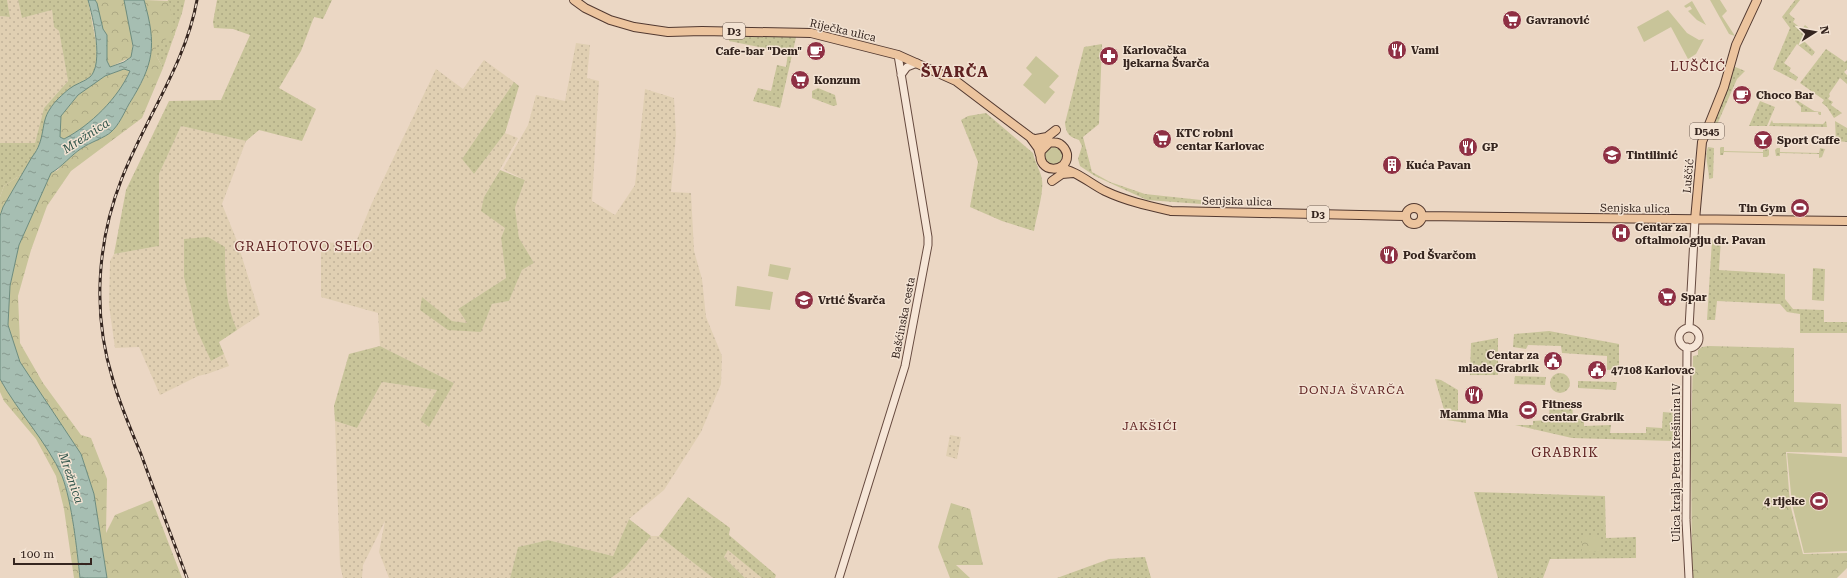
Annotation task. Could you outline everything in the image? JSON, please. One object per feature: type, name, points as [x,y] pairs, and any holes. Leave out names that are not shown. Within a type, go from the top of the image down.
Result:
[{"type":"main road","name":"Riječka ulica","points":[[574,0],[585,8],[610,20],[634,27],[668,32],[702,31],[811,33],[898,55]]},
{"type":"main road","name":"Luščić","points":[[1695,220],[1702,142],[1724,87],[1736,45],[1757,0]]},
{"type":"main road","name":"D3","points":[[898,55],[956,81],[1032,138],[1049,143],[1060,144],[1063,146],[1070,165],[1076,173]]},
{"type":"main road","points":[[1032,138],[1047,137],[1056,130]]},
{"type":"main road","name":"D3","points":[[1032,138],[1038,148],[1042,163],[1054,169],[1058,168]]},
{"type":"main road","points":[[1040,155],[1043,147],[1049,143]]},
{"type":"main road","points":[[1058,168],[1065,162],[1067,154]]},
{"type":"main road","name":"Senjska ulica","points":[[1058,168],[1076,173],[1107,192],[1145,205],[1171,211],[1406,216],[1407,221],[1414,224],[1420,220],[1422,216],[1847,221]]},
{"type":"main road","points":[[1052,181],[1062,174],[1076,173]]},
{"type":"street","name":"Bašćinska cesta","points":[[838,578],[905,366],[928,245],[928,237],[898,55]]},
{"type":"street","points":[[901,75],[907,67],[917,63]]},
{"type":"street","points":[[1690,328],[1695,220]]},
{"type":"street","points":[[1690,328],[1695,330],[1699,338],[1696,345],[1687,348],[1681,344],[1679,338],[1683,329],[1690,328]]},
{"type":"street","name":"Ulica kralja Petra Krešimira IV","points":[[1687,348],[1686,505],[1689,578]]},
{"type":"shaded area","points":[[7,0],[18,0],[22,18],[52,10],[54,26],[59,31],[68,81],[44,108],[35,143],[0,143],[0,16],[10,17]]},
{"type":"shaded area","points":[[576,43],[590,45],[587,78],[599,81],[592,201],[615,215],[635,185],[645,89],[674,98],[676,135],[671,192],[691,193],[694,251],[702,279],[706,317],[722,356],[721,384],[701,432],[664,490],[629,519],[613,556],[548,540],[518,547],[510,578],[389,578],[379,552],[385,521],[363,565],[362,578],[343,578],[340,565],[335,421],[357,428],[382,382],[437,390],[420,420],[454,383],[380,346],[378,313],[321,297],[321,243],[356,242],[371,205],[436,69],[463,89],[484,60],[514,82],[462,159],[474,174],[505,133],[518,138],[484,197],[505,228],[501,238],[506,278],[458,309],[467,323],[452,321],[423,298],[420,310],[481,331],[492,304],[509,301],[522,270],[534,263],[519,238],[515,208],[525,180],[503,169],[528,125],[536,95],[565,101]]},
{"type":"shaded area","points":[[181,126],[246,141],[222,204],[237,241],[260,315],[237,330],[230,313],[225,279],[225,247],[211,361],[224,354],[229,366],[198,376],[160,395],[139,347],[115,348],[109,305],[110,261],[114,254],[159,246],[159,174]]},
{"type":"shaded area","points":[[950,435],[961,437],[957,459],[946,456]]},
{"type":"shaded area","points":[[651,536],[659,536],[713,578],[611,578],[625,568]]},
{"type":"shaded area","points":[[728,549],[762,578],[745,578],[724,557]]},
{"type":"green space","points":[[0,0],[7,0],[10,17],[0,16]]},
{"type":"green space","points":[[18,0],[88,0],[96,43],[96,69],[90,77],[69,89],[51,107],[38,149],[23,173],[4,186],[0,197],[0,143],[35,143],[44,108],[68,81],[59,31],[54,27],[52,10],[22,18]]},
{"type":"green space","points":[[95,0],[124,0],[129,21],[132,35],[131,57],[110,67],[107,61],[107,35],[103,29]]},
{"type":"green space","points":[[144,0],[169,1],[175,35],[156,44],[156,55],[163,68],[142,118],[71,171],[47,206],[31,250],[18,296],[20,343],[43,383],[81,435],[91,438],[107,479],[106,533],[115,515],[152,500],[182,578],[107,578],[94,494],[81,454],[20,362],[8,325],[10,286],[19,245],[51,173],[58,170],[65,161],[82,148],[110,133],[118,124],[143,80],[151,31]]},
{"type":"green space","points":[[168,0],[185,0],[163,68],[156,55],[156,44]]},
{"type":"green space","points":[[217,0],[332,0],[323,19],[314,17],[301,51],[279,88],[316,109],[302,141],[259,130],[246,141],[181,126],[159,174],[159,246],[114,254],[126,190],[169,101],[221,100],[250,35],[233,29],[214,28],[213,22]]},
{"type":"green space","points":[[1710,0],[1720,0],[1727,11],[1722,16],[1735,36],[1729,34]]},
{"type":"green space","points":[[1795,0],[1800,0],[1789,14],[1795,19],[1793,22],[1802,29],[1805,25],[1812,31],[1804,41],[1815,52],[1812,56],[1797,44],[1784,63],[1791,68],[1789,71],[1798,77],[1796,81],[1773,69],[1790,28],[1782,17]]},
{"type":"green space","points":[[1692,1],[1706,25],[1697,20],[1688,11],[1692,9],[1690,6],[1686,8],[1684,6]]},
{"type":"green space","points":[[1668,10],[1687,33],[1699,40],[1704,39],[1696,54],[1688,59],[1671,27],[1644,42],[1637,27]]},
{"type":"green space","points":[[730,31],[797,33],[780,108],[753,101],[758,88],[771,91],[777,65],[786,67],[788,53],[729,41]]},
{"type":"green space","points":[[1102,44],[1099,124],[1083,137],[1092,172],[1110,182],[1145,194],[1201,200],[1201,204],[1147,200],[1095,176],[1080,166],[1078,159],[1082,146],[1079,140],[1069,134],[1065,123],[1084,47]]},
{"type":"green space","points":[[1826,49],[1845,62],[1847,60],[1847,69],[1844,72],[1847,75],[1847,84],[1840,78],[1829,94],[1830,96],[1828,99],[1833,102],[1831,105],[1842,113],[1834,118],[1827,107],[1822,103],[1824,100],[1800,83]]},
{"type":"green space","points":[[1036,56],[1059,76],[1049,87],[1055,92],[1045,104],[1023,85],[1032,74],[1026,68]]},
{"type":"green space","points":[[1733,66],[1745,71],[1737,79],[1716,127],[1718,139],[1713,140],[1710,134]]},
{"type":"green space","points":[[124,69],[130,70],[125,81],[103,110],[94,119],[74,133],[64,139],[60,137],[61,116],[78,95],[105,76]]},
{"type":"green space","points":[[514,82],[519,86],[505,133],[474,174],[462,159]]},
{"type":"green space","points":[[818,88],[835,95],[837,105],[833,106],[812,98],[812,91]]},
{"type":"green space","points":[[1795,99],[1814,111],[1821,112],[1821,115],[1819,115],[1818,112],[1801,112],[1801,107]]},
{"type":"green space","points":[[1760,101],[1775,107],[1767,126],[1749,126]]},
{"type":"green space","points":[[986,113],[1033,153],[1041,177],[1042,185],[1041,198],[1034,231],[1002,221],[970,207],[978,162],[961,120],[968,116]]},
{"type":"green space","points":[[1772,120],[1773,123],[1823,124],[1826,121],[1827,127],[1769,126]]},
{"type":"green space","points":[[1835,121],[1847,128],[1847,142],[1836,141]]},
{"type":"green space","points":[[1054,145],[1061,148],[1064,155],[1061,162],[1054,165],[1047,162],[1044,155],[1047,148]]},
{"type":"green space","points":[[1708,147],[1714,148],[1713,178],[1709,179],[1707,159]]},
{"type":"green space","points":[[1721,147],[1724,147],[1724,151],[1763,152],[1763,147],[1769,150],[1769,155],[1767,157],[1763,157],[1763,153],[1724,152],[1723,155],[1720,155]]},
{"type":"green space","points":[[1780,148],[1780,152],[1819,153],[1820,148],[1825,149],[1822,157],[1819,158],[1819,154],[1780,153],[1780,156],[1776,156],[1775,150]]},
{"type":"green space","points":[[500,170],[525,180],[515,208],[519,238],[534,263],[522,270],[509,301],[492,304],[481,332],[448,330],[420,310],[422,297],[452,321],[467,323],[458,309],[506,278],[501,238],[505,228],[481,211],[484,197]]},
{"type":"green space","points":[[23,173],[3,207],[0,216],[0,197],[4,186]]},
{"type":"green space","points":[[208,237],[225,247],[228,300],[237,330],[219,342],[224,354],[211,361],[196,328],[184,277],[184,239]]},
{"type":"green space","points":[[1721,239],[1719,270],[1785,274],[1785,299],[1793,309],[1824,310],[1824,322],[1847,322],[1847,333],[1800,333],[1800,314],[1787,312],[1780,304],[1717,301],[1715,320],[1707,320],[1712,240]]},
{"type":"green space","points":[[770,264],[791,268],[788,280],[768,276]]},
{"type":"green space","points":[[1813,268],[1825,269],[1824,301],[1812,300]]},
{"type":"green space","points":[[737,286],[773,292],[770,310],[735,306]]},
{"type":"green space","points":[[1549,331],[1619,344],[1619,368],[1607,370],[1607,356],[1562,353],[1561,346],[1528,345],[1526,349],[1513,347],[1514,334]]},
{"type":"green space","points":[[1498,338],[1498,375],[1470,375],[1471,343]]},
{"type":"green space","points":[[380,346],[454,383],[429,427],[420,420],[437,390],[382,382],[357,428],[335,421],[334,406],[349,354]]},
{"type":"green space","points":[[1702,347],[1794,348],[1794,402],[1841,404],[1842,453],[1786,452],[1790,504],[1803,554],[1847,553],[1847,568],[1837,578],[1692,578],[1691,444],[1693,356],[1698,355],[1698,350]]},
{"type":"green space","points":[[1560,373],[1567,376],[1570,383],[1567,390],[1560,393],[1553,390],[1550,383],[1553,376]]},
{"type":"green space","points":[[1515,376],[1546,377],[1545,385],[1514,384]]},
{"type":"green space","points":[[0,379],[49,451],[62,476],[69,499],[76,540],[80,578],[74,578],[64,509],[56,476],[36,439],[4,401],[0,392]]},
{"type":"green space","points":[[1435,379],[1441,380],[1458,390],[1458,411],[1466,412],[1466,423],[1447,420]]},
{"type":"green space","points":[[1578,381],[1617,382],[1616,390],[1578,388]]},
{"type":"green space","points":[[1550,400],[1572,401],[1573,419],[1584,419],[1584,426],[1611,425],[1610,433],[1646,433],[1646,427],[1662,428],[1663,412],[1674,413],[1673,441],[1572,438],[1515,425],[1533,425],[1533,421],[1549,420]]},
{"type":"green space","name":"4 rijeke","points":[[1787,453],[1847,457],[1847,551],[1804,553],[1792,504]]},
{"type":"green space","points":[[1474,492],[1605,496],[1606,538],[1636,537],[1636,558],[1550,559],[1543,578],[1498,578]]},
{"type":"green space","points":[[688,497],[730,528],[729,535],[776,575],[775,578],[762,578],[728,550],[724,557],[745,578],[713,578],[659,536]]},
{"type":"green space","points":[[951,503],[970,509],[983,565],[956,565],[970,578],[950,578],[938,547]]},
{"type":"green space","points":[[629,519],[651,536],[625,568],[611,578],[510,578],[518,547],[548,540],[613,556]]},
{"type":"green space","points":[[1582,537],[1601,537],[1601,552],[1582,551]]},
{"type":"green space","points":[[1145,557],[1151,578],[1057,578],[1109,559]]},
{"type":"water","name":"Mrežnica","points":[[88,0],[95,0],[103,29],[107,35],[107,61],[110,67],[124,62],[131,57],[133,46],[124,0],[144,0],[151,30],[152,43],[148,66],[137,90],[114,129],[109,134],[82,148],[51,173],[19,245],[10,286],[8,325],[20,362],[81,454],[94,494],[107,578],[80,578],[76,540],[69,499],[62,476],[49,451],[0,379],[0,216],[3,207],[36,151],[47,114],[52,106],[69,89],[90,77],[94,71],[97,51],[95,28]],"holes":[[[124,69],[130,71],[125,81],[103,110],[74,133],[64,139],[60,137],[61,116],[78,95],[105,76]]]},
{"type":"railway","points":[[187,578],[141,454],[122,408],[113,380],[106,355],[102,329],[100,278],[107,227],[122,178],[131,156],[184,46],[192,23],[197,0]]},
{"type":"place","name":"Gavranović","points":[[1512,20]]},
{"type":"place","name":"Vami","points":[[1397,50]]},
{"type":"place","name":"Cafe-bar \"Dem\"","points":[[816,51]]},
{"type":"place","name":"Karlovačka ljekarna Švarča","points":[[1109,56]]},
{"type":"place","name":"Konzum","points":[[800,80]]},
{"type":"place","name":"Choco Bar","points":[[1742,95]]},
{"type":"place","name":"KTC robni centar Karlovac","points":[[1162,139]]},
{"type":"place","name":"Sport Caffe","points":[[1763,140]]},
{"type":"place","name":"GP","points":[[1468,147]]},
{"type":"place","name":"Tintilinić","points":[[1612,155]]},
{"type":"place","name":"Kuća Pavan","points":[[1392,165]]},
{"type":"place","name":"Tin Gym","points":[[1800,208]]},
{"type":"place","name":"Centar za oftalmologiju dr. Pavan","points":[[1621,233]]},
{"type":"place","name":"Pod Švarčom","points":[[1389,255]]},
{"type":"place","name":"Spar","points":[[1667,297]]},
{"type":"place","name":"Vrtić Švarča","points":[[804,300]]},
{"type":"place","name":"Centar za mlade Grabrik","points":[[1553,361]]},
{"type":"place","name":"47108 Karlovac","points":[[1597,370]]},
{"type":"place","name":"Mamma Mia","points":[[1474,395]]},
{"type":"place","name":"Fitness centar Grabrik","points":[[1528,410]]},
{"type":"place","name":"4 rijeke","points":[[1819,501]]},
{"type":"district","name":"LUŠČIĆ","points":[[1698,66]]},
{"type":"district","name":"ŠVARČA","points":[[955,72]]},
{"type":"district","name":"GRAHOTOVO SELO","points":[[304,246]]},
{"type":"district","name":"DONJA ŠVARČA","points":[[1352,390]]},
{"type":"district","name":"JAKŠIĆI","points":[[1150,426]]},
{"type":"district","name":"GRABRIK","points":[[1565,452]]}]
